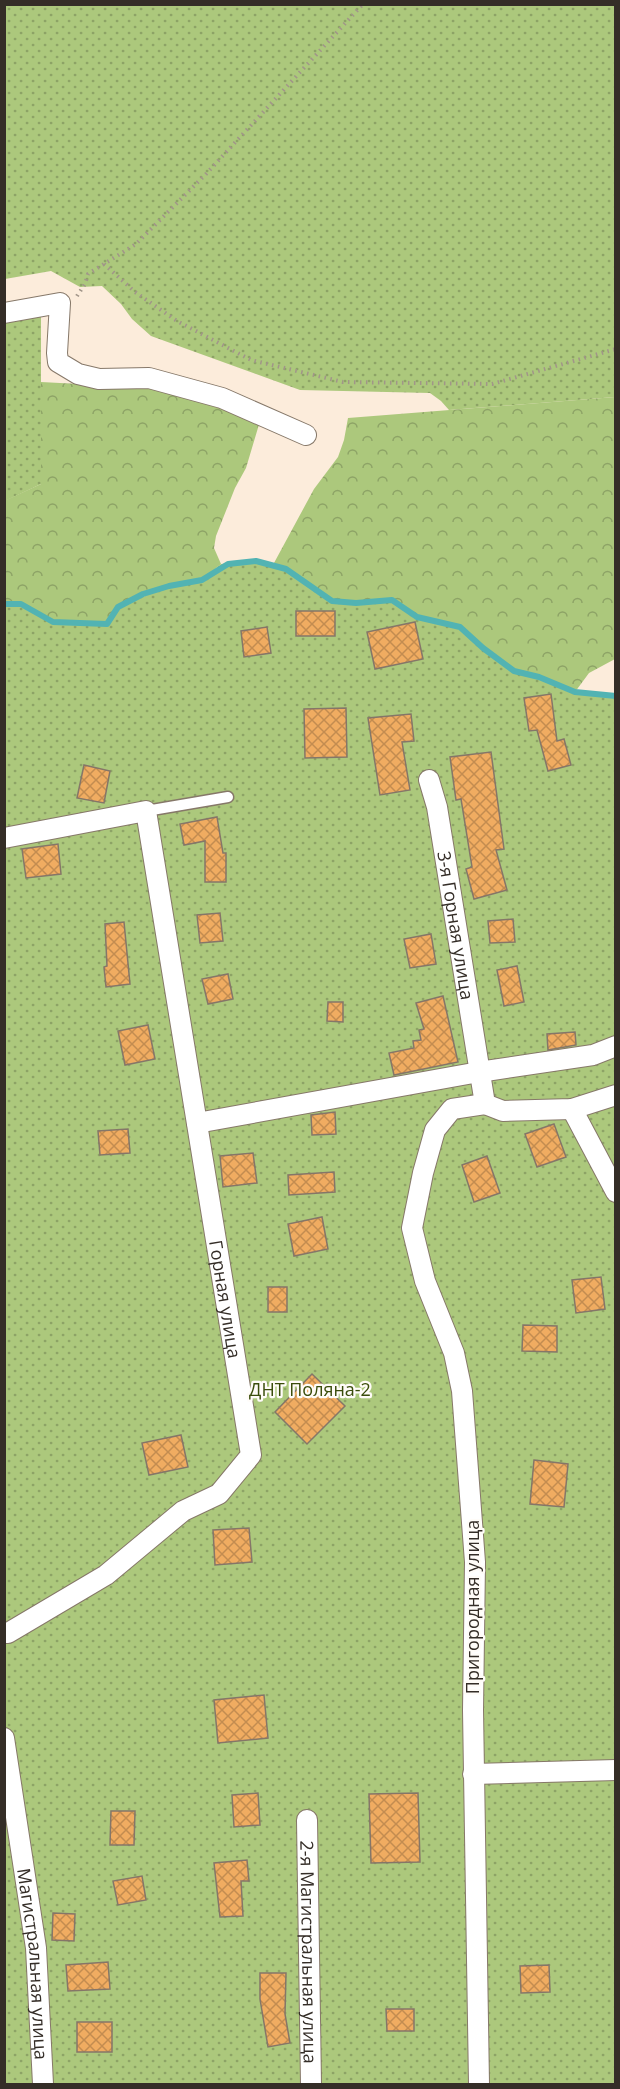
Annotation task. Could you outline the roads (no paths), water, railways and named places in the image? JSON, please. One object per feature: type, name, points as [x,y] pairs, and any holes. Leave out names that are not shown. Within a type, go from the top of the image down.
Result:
[{"type":"street","points":[[4,313],[60,303],[58,363],[78,374],[99,380],[149,378],[222,398],[306,435]]},
{"type":"street","name":"3-я Горная улица","points":[[429,780],[436,807],[486,1104]]},
{"type":"street","points":[[4,838],[146,811]]},
{"type":"street","name":"Горная улица","points":[[4,1633],[8,1633],[106,1575],[183,1511],[219,1494],[251,1455],[146,811]]},
{"type":"street","points":[[197,1123],[479,1072],[592,1055],[615,1046]]},
{"type":"street","points":[[486,1104],[503,1112],[572,1109],[615,1095]]},
{"type":"street","name":"Пригородная улица","points":[[479,2085],[473,1774],[475,1562],[462,1391],[454,1353],[425,1281],[412,1228],[423,1173],[435,1130],[452,1109],[486,1104]]},
{"type":"street","points":[[572,1109],[615,1192]]},
{"type":"street","name":"Магистральная улица","points":[[5,1748],[36,1948],[43,2085]]},
{"type":"street","points":[[473,1774],[615,1770]]},
{"type":"street","name":"2-я Магистральная улица","points":[[307,1820],[311,2085]]},
{"type":"lane","points":[[146,811],[228,797]]},
{"type":"waterway","points":[[4,604],[21,604],[53,622],[107,624],[118,607],[143,594],[202,580],[228,564],[256,561],[286,569],[332,601],[356,603],[392,600],[417,617],[460,627],[514,671],[539,677],[575,692],[616,696]]},
{"type":"park label","name":"ДНТ Поляна-2","points":[[310,1389]]}]
